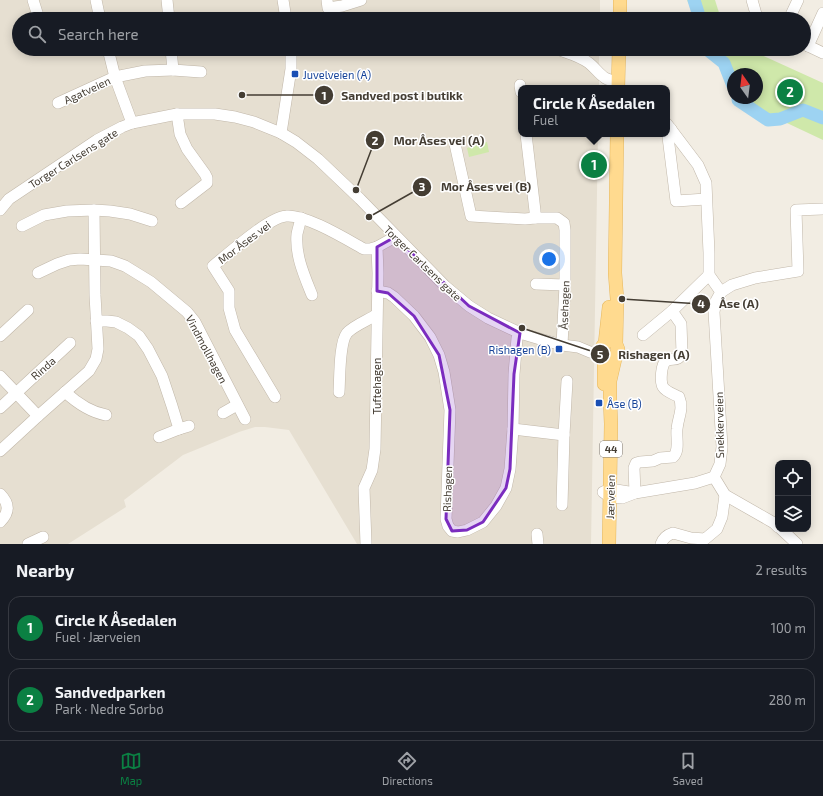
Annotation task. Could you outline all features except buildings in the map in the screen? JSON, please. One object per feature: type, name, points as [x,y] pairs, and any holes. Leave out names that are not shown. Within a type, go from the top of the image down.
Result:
[{"type":"main road","points":[[620,0],[620,12]]},
{"type":"main road","points":[[618,85],[619,56]]},
{"type":"main road","name":"Jærveien","points":[[609,544],[604,424],[608,349],[617,299],[615,274],[617,137]]},
{"type":"main road","name":"Jærveien","points":[[604,544],[607,493]]},
{"type":"street","points":[[33,0],[37,12]]},
{"type":"street","points":[[96,0],[99,12]]},
{"type":"street","points":[[168,0],[169,12]]},
{"type":"street","points":[[283,0],[285,12]]},
{"type":"street","points":[[326,0],[328,8],[342,6],[362,0]]},
{"type":"street","points":[[752,0],[755,12]]},
{"type":"street","points":[[792,12],[798,0]]},
{"type":"street","points":[[811,36],[823,13]]},
{"type":"street","points":[[811,47],[823,53]]},
{"type":"street","name":"Agatveien","points":[[110,56],[115,77],[132,123]]},
{"type":"street","points":[[172,56],[173,70]]},
{"type":"street","points":[[277,132],[275,121],[284,108],[291,69],[291,56]]},
{"type":"street","points":[[575,56],[589,63],[602,76],[618,85]]},
{"type":"street","name":"Agatveien","points":[[58,103],[115,77],[145,71],[173,70],[201,72]]},
{"type":"street","points":[[177,114],[180,134],[187,149],[206,174],[207,178],[207,183],[181,203]]},
{"type":"street","name":"Torger Carlsens gate","points":[[0,210],[9,199],[97,140],[132,123],[177,114],[215,114],[234,117],[254,122],[277,132],[296,142],[318,159],[445,286],[469,306],[488,318],[520,333],[562,345],[608,349]]},
{"type":"street","points":[[670,127],[698,165],[706,183],[709,275],[721,292],[732,285],[755,278],[798,271],[796,210],[823,209]]},
{"type":"street","points":[[526,137],[535,218]]},
{"type":"street","points":[[668,137],[676,201],[706,199]]},
{"type":"street","name":"Åsehagen","points":[[455,144],[472,216],[525,219],[557,218],[564,223],[565,285],[562,345]]},
{"type":"street","points":[[0,451],[89,371],[96,359],[98,349],[94,259],[94,210]]},
{"type":"street","points":[[22,226],[44,215],[67,211],[110,211],[130,214],[152,221]]},
{"type":"street","name":"Mor Åses vei","points":[[275,397],[235,330],[229,308],[229,291],[213,266],[258,230],[275,219],[285,216],[302,218],[313,222],[364,249],[376,247]]},
{"type":"street","points":[[302,218],[298,233],[298,256],[312,295]]},
{"type":"street","points":[[376,247],[395,236]]},
{"type":"street","name":"Tuftehagen","points":[[366,544],[364,488],[372,470],[375,449],[377,291],[376,247]]},
{"type":"street","name":"Vindmøllhagen","points":[[38,273],[69,260],[94,259],[111,261],[125,266],[151,282],[187,312],[195,322],[244,419]]},
{"type":"street","points":[[643,335],[672,312],[709,275]]},
{"type":"street","points":[[536,284],[565,285]]},
{"type":"street","name":"Rishagen","points":[[377,291],[394,297],[414,316],[430,337],[439,355],[444,372],[450,410],[446,519],[448,526],[452,531],[458,532],[467,530],[483,522],[496,506],[506,488],[510,469],[513,429],[514,374],[517,338],[520,333]]},
{"type":"street","name":"Snekkerveien","points":[[714,477],[720,464],[722,447],[714,312],[716,301],[721,292]]},
{"type":"street","points":[[0,336],[28,310]]},
{"type":"street","points":[[635,493],[634,468],[636,463],[673,457],[676,453],[677,428],[681,415],[681,403],[679,397],[664,389],[661,382],[664,363],[667,360],[677,359],[682,353],[681,324],[672,312]]},
{"type":"street","points":[[339,392],[342,349],[347,333],[376,315]]},
{"type":"street","points":[[96,321],[107,320],[116,322],[128,328],[139,336],[148,349],[162,376],[172,406],[184,428],[159,437]]},
{"type":"street","name":"Rinda","points":[[0,408],[70,343]]},
{"type":"street","points":[[0,376],[38,416]]},
{"type":"street","points":[[562,505],[567,381]]},
{"type":"street","points":[[65,392],[74,401],[89,410],[106,415]]},
{"type":"street","points":[[222,413],[237,405]]},
{"type":"street","points":[[513,429],[564,435]]},
{"type":"street","points":[[607,493],[622,498],[635,493],[695,483],[714,477],[725,495],[775,524]]},
{"type":"street","points":[[0,494],[5,500],[8,508],[5,516],[0,522]]},
{"type":"street","points":[[661,544],[668,535],[673,533],[706,541],[717,529],[722,517],[725,495]]},
{"type":"street","points":[[784,532],[797,544]]},
{"type":"street","points":[[28,544],[43,538]]},
{"type":"highlighted area","points":[[395,237],[469,306],[520,333],[514,374],[510,469],[506,488],[483,522],[467,530],[452,531],[446,519],[450,410],[439,355],[414,316],[388,293],[377,291],[377,247]]},
{"type":"shaded area","points":[[0,0],[600,0],[600,12],[12,12],[12,56],[599,56],[599,85],[518,85],[518,137],[598,137],[591,544],[357,544],[289,430],[255,427],[183,455],[124,500],[126,507],[68,544],[0,544]]},
{"type":"green space","points":[[687,0],[715,0],[719,12],[693,12]]},
{"type":"green space","points":[[714,56],[763,56],[823,83],[823,140],[746,104],[763,104],[763,68],[727,68],[727,74]]},
{"type":"green space","points":[[487,142],[489,152],[469,157],[467,148]]},
{"type":"waterway","points":[[694,0],[698,12]]},
{"type":"waterway","points":[[715,56],[724,63],[727,71]]},
{"type":"waterway","points":[[744,104],[768,120],[780,119],[803,110],[823,118]]},
{"type":"place","name":"Juvelveien (A)","points":[[295,74]]},
{"type":"place","name":"Sandvedparken","points":[[790,92]]},
{"type":"place","name":"Sandved post i butikk","points":[[242,95]]},
{"type":"place","name":"Circle K Åsedalen","points":[[594,165]]},
{"type":"place","name":"Mor Åses vei (A)","points":[[356,190]]},
{"type":"place","name":"Mor Åses vei (B)","points":[[369,217]]},
{"type":"place","name":"Åse (A)","points":[[622,299]]},
{"type":"place","name":"Rishagen (A)","points":[[522,328]]},
{"type":"place","name":"Rishagen (B)","points":[[559,349]]},
{"type":"place","name":"Åse (B)","points":[[599,403]]}]
